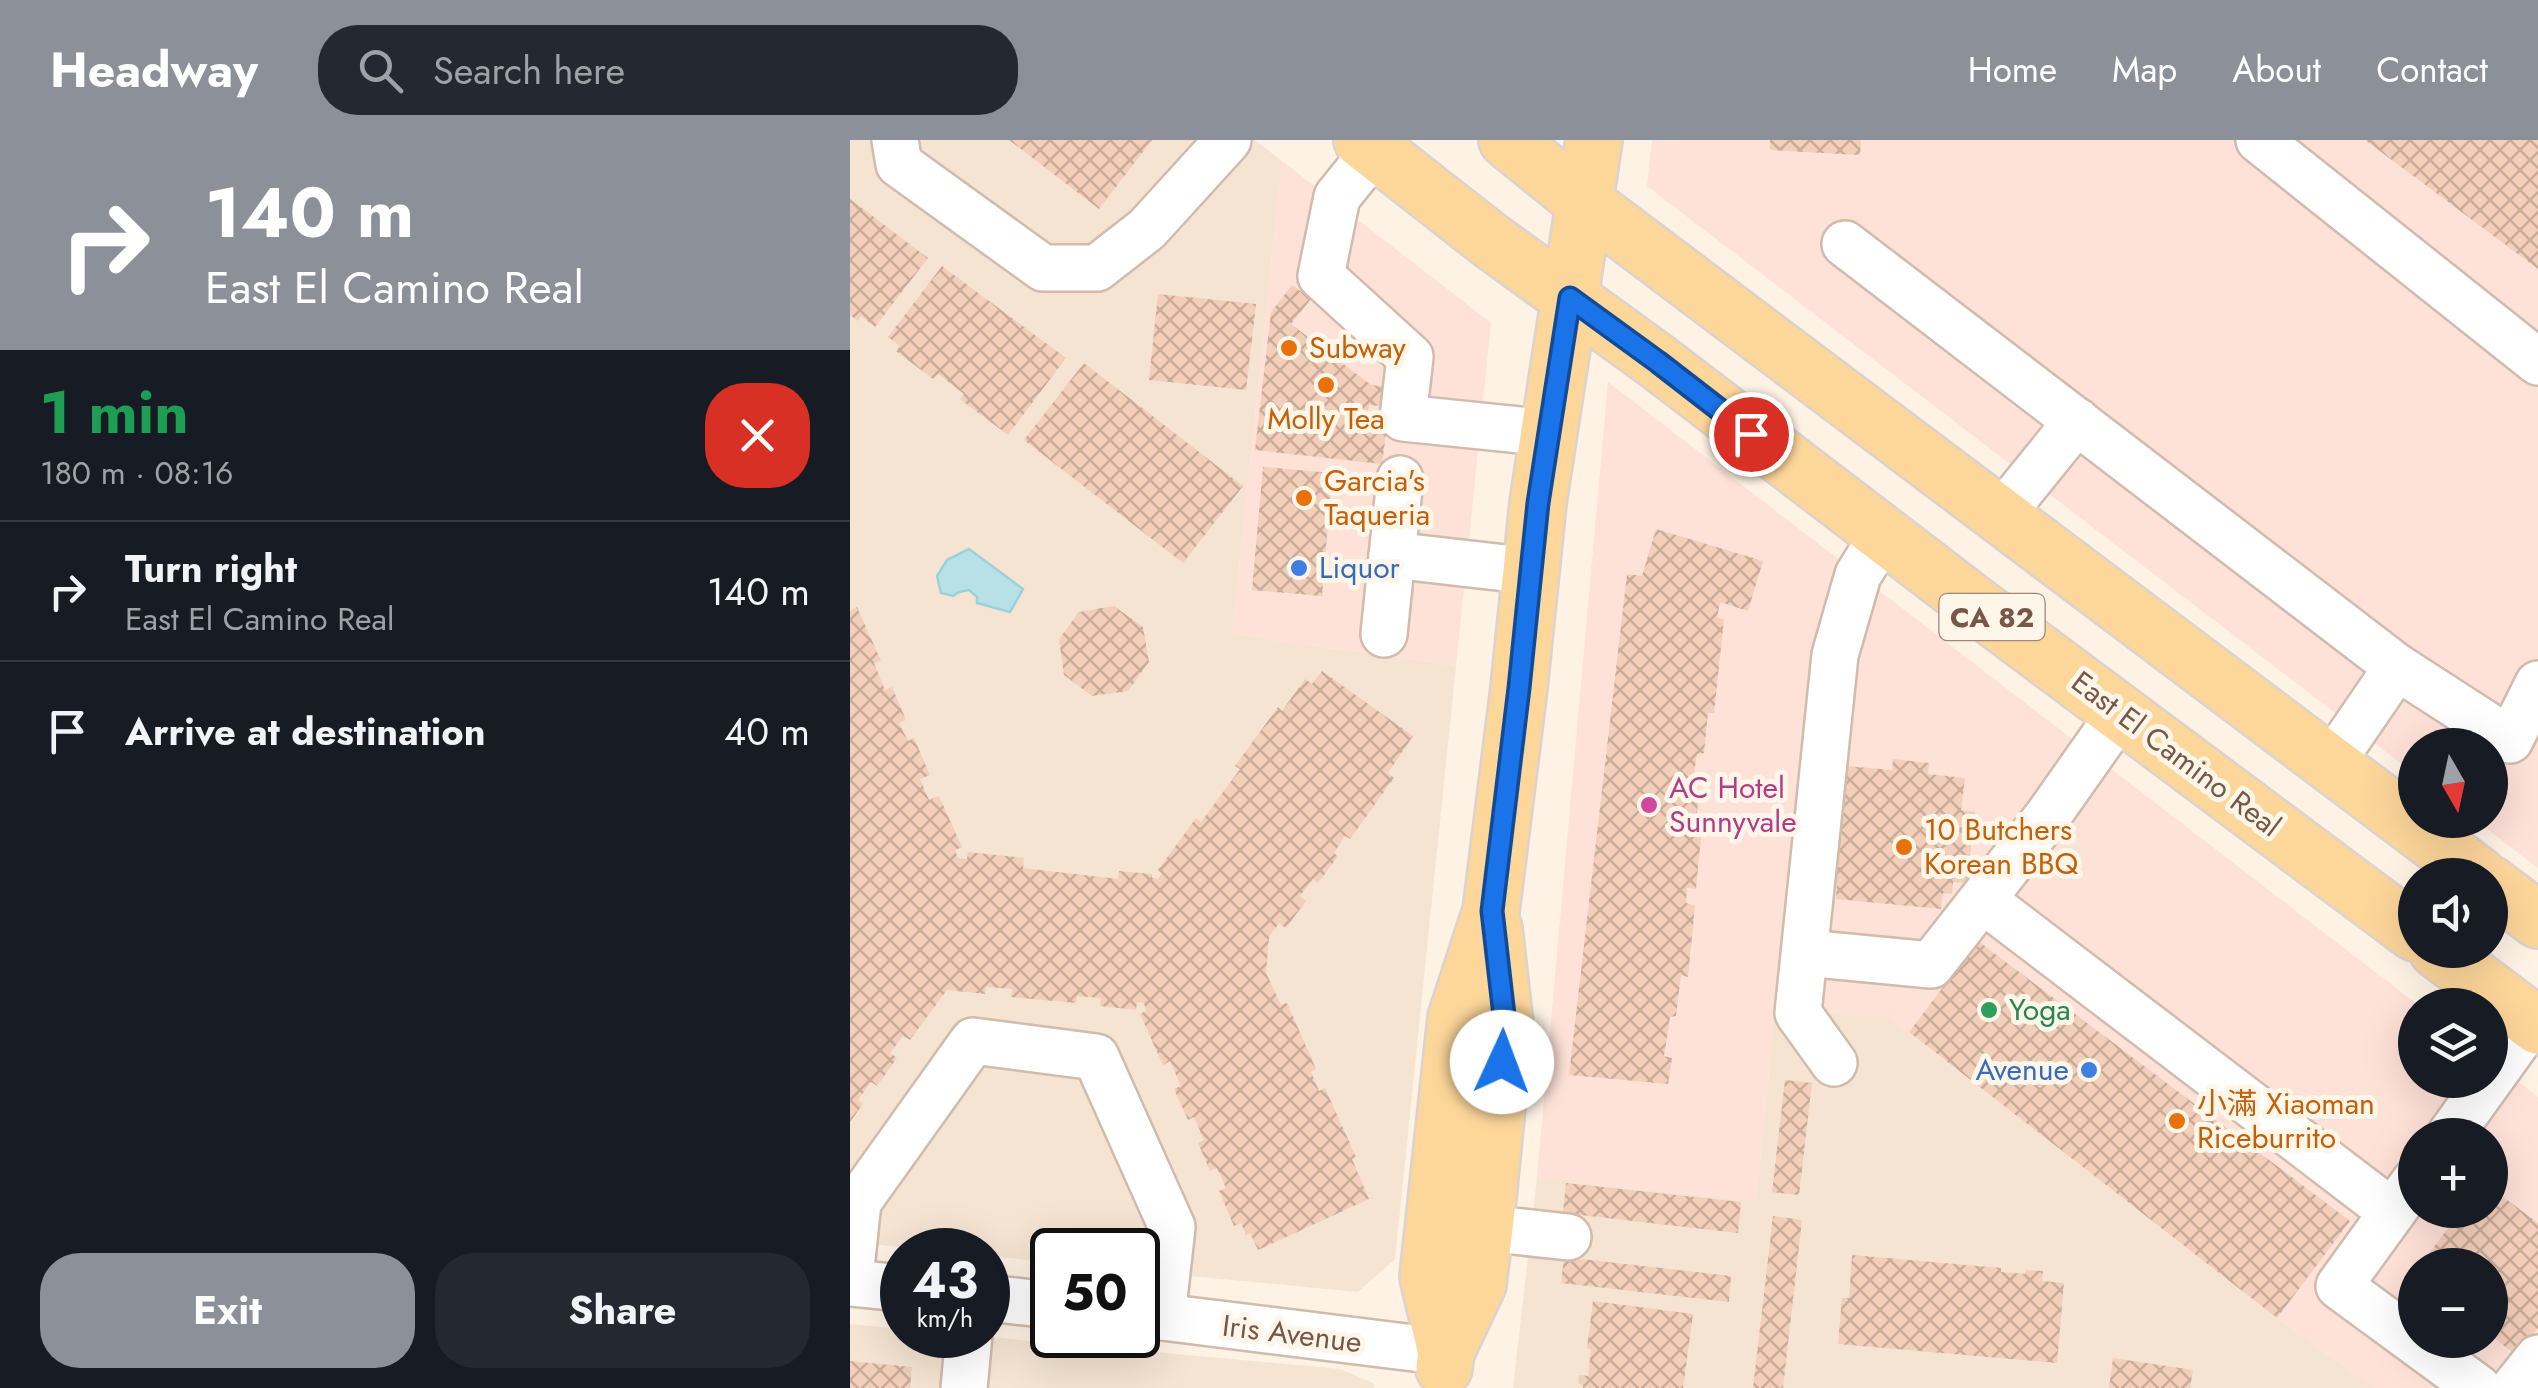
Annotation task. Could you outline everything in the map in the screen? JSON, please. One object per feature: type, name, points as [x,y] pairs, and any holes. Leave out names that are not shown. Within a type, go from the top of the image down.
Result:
[{"type":"main road","name":"CA 82","points":[[1507,140],[1584,203],[2455,858]]},
{"type":"main road","points":[[1444,1370],[1428,1277],[1456,1018],[1492,911],[1538,503],[1594,140]]},
{"type":"main road","name":"East El Camino Real","points":[[1368,145],[2398,920]]},
{"type":"main road","points":[[2508,898],[2538,920]]},
{"type":"main road","points":[[1444,1370],[1478,1284],[1485,1228],[1505,1024],[1492,911]]},
{"type":"main road","points":[[2462,968],[2536,1021]]},
{"type":"street","points":[[895,140],[899,164],[1043,268],[1097,268],[1147,230],[1228,140]]},
{"type":"street","points":[[2259,140],[2538,362]]},
{"type":"street","points":[[1368,145],[1337,197],[1320,276],[1410,356],[1403,418],[1550,433]]},
{"type":"street","points":[[1845,244],[2397,667],[2510,740],[2538,684]]},
{"type":"street","points":[[2001,515],[2077,421]]},
{"type":"street","points":[[1384,634],[1400,479]]},
{"type":"street","points":[[1834,1063],[1798,1013],[1835,655],[1858,575],[1883,535]]},
{"type":"street","points":[[1392,555],[1531,571]]},
{"type":"street","points":[[2330,765],[2397,667]]},
{"type":"street","points":[[1806,953],[1932,965],[2047,817],[2122,712]]},
{"type":"street","points":[[1983,900],[2398,1192]]},
{"type":"street","points":[[2463,1118],[2536,1021]]},
{"type":"street","points":[[880,1285],[850,1280],[858,1202],[973,1042],[1096,1057],[1172,1227],[1160,1275]]},
{"type":"street","points":[[2398,1204],[2339,1286],[2478,1388]]},
{"type":"street","points":[[1485,1228],[1568,1236]]},
{"type":"street","name":"Iris Avenue","points":[[1160,1316],[1367,1344],[1444,1370]]},
{"type":"street","points":[[964,1388],[967,1358]]},
{"type":"street","points":[[2514,1388],[2538,1358]]},
{"type":"shaded area","points":[[850,140],[1255,140],[1282,161],[1232,634],[1456,666],[1395,1259],[1358,1292],[1160,1273],[1160,1228],[1030,1228],[1030,1260],[1010,1258],[1010,1228],[880,1228],[880,1245],[850,1242]]},
{"type":"shaded area","points":[[1652,140],[2538,140],[2538,868],[2499,838],[2508,838],[2508,728],[2398,728],[2398,761],[1647,186]]},
{"type":"shaded area","points":[[1282,161],[1491,323],[1456,666],[1232,634]]},
{"type":"shaded area","points":[[1608,382],[2398,990],[2398,1098],[2508,1098],[2508,1074],[2538,1097],[2538,1388],[2374,1388],[2277,1318],[1887,1016],[1775,1013],[1756,1201],[1537,1178]]},
{"type":"shaded area","points":[[1775,1012],[1887,1016],[2277,1318],[2374,1388],[1513,1388],[1537,1178],[1756,1201]]},
{"type":"shaded area","points":[[850,1324],[880,1327],[880,1358],[1010,1358],[1010,1339],[1030,1341],[1030,1358],[1160,1358],[1160,1353],[1340,1369],[1373,1383],[1374,1388],[850,1388]]},
{"type":"water","points":[[969,549],[1023,589],[1010,612],[977,603],[977,597],[969,590],[953,596],[941,593],[937,576],[947,560]]},
{"type":"building","points":[[1009,140],[1152,140],[1099,209]]},
{"type":"building","points":[[1770,140],[1861,140],[1860,155],[1770,150]]},
{"type":"building","points":[[2365,140],[2538,140],[2538,269]]},
{"type":"building","points":[[850,199],[928,258],[875,327],[861,316],[858,321],[850,315]]},
{"type":"building","points":[[942,266],[1066,358],[1008,435],[960,399],[964,394],[938,374],[933,379],[896,351],[900,346],[888,337]]},
{"type":"building","points":[[1292,285],[1311,299],[1291,324],[1371,385],[1389,387],[1387,407],[1369,405],[1366,430],[1386,433],[1382,464],[1255,450],[1271,312]]},
{"type":"building","points":[[1158,294],[1256,304],[1246,390],[1149,380]]},
{"type":"building","points":[[1084,363],[1243,486],[1183,563],[1024,440]]},
{"type":"building","points":[[1263,467],[1332,473],[1322,596],[1252,590]]},
{"type":"building","name":"AC Hotel Sunnyvale","points":[[1656,529],[1763,561],[1748,611],[1720,602],[1717,618],[1724,619],[1714,713],[1708,713],[1704,753],[1697,754],[1691,794],[1699,796],[1697,814],[1703,816],[1696,889],[1687,888],[1686,903],[1695,906],[1688,977],[1681,975],[1676,1016],[1670,1017],[1664,1056],[1672,1058],[1668,1084],[1569,1075],[1627,574],[1642,576]]},
{"type":"building","points":[[1114,606],[1143,627],[1149,662],[1128,691],[1092,696],[1064,675],[1059,639],[1079,612]]},
{"type":"building","points":[[857,607],[881,661],[874,663],[885,690],[892,687],[906,720],[899,723],[908,741],[914,738],[930,775],[920,779],[929,800],[939,796],[962,847],[955,850],[958,858],[967,859],[968,852],[1024,858],[1023,868],[1118,879],[1119,871],[1152,874],[1152,878],[1158,879],[1162,874],[1158,870],[1196,818],[1201,822],[1278,707],[1282,711],[1305,679],[1312,684],[1322,671],[1413,736],[1388,773],[1394,778],[1350,839],[1345,836],[1334,853],[1338,856],[1318,883],[1313,879],[1300,896],[1306,901],[1286,928],[1279,923],[1269,937],[1266,973],[1281,1005],[1287,1003],[1316,1069],[1311,1072],[1319,1091],[1325,1088],[1356,1157],[1352,1159],[1369,1199],[1258,1250],[1241,1223],[1234,1226],[1219,1191],[1226,1188],[1217,1168],[1210,1171],[1198,1143],[1204,1140],[1194,1117],[1188,1120],[1174,1089],[1181,1086],[1170,1061],[1163,1065],[1140,1014],[1146,1011],[1144,1003],[1137,1002],[1136,1010],[1100,1006],[1101,998],[1077,996],[1076,1003],[1011,997],[1012,989],[986,987],[985,994],[947,990],[910,1040],[903,1036],[890,1053],[897,1058],[877,1086],[871,1082],[858,1100],[863,1104],[850,1122],[850,611]]},
{"type":"building","name":"10 Butchers Korean BBQ","points":[[1893,759],[1929,763],[1928,774],[1965,778],[1961,810],[1975,812],[1967,883],[1953,882],[1952,894],[1943,893],[1941,909],[1836,899],[1837,882],[1833,882],[1845,766],[1892,770]]},
{"type":"building","points":[[1978,941],[2350,1221],[2277,1318],[1909,1032]]},
{"type":"building","points":[[1785,1080],[1812,1083],[1799,1195],[1772,1192]]},
{"type":"building","points":[[1566,1183],[1741,1202],[1738,1233],[1563,1213]]},
{"type":"building","points":[[2508,1200],[2538,1223],[2538,1328],[2517,1356],[2508,1349],[2508,1248],[2433,1248],[2448,1228],[2508,1228]]},
{"type":"building","points":[[1773,1216],[1802,1220],[1783,1388],[1753,1388]]},
{"type":"building","points":[[1852,1255],[2001,1268],[2001,1272],[2043,1271],[2042,1281],[2064,1283],[2057,1363],[1838,1344],[1842,1298],[1849,1298]]},
{"type":"building","points":[[1564,1257],[1731,1276],[1729,1302],[1561,1283]]},
{"type":"building","points":[[1593,1301],[1693,1314],[1683,1388],[1583,1388],[1578,1383],[1579,1375],[1588,1376]]},
{"type":"building","points":[[2113,1358],[2193,1370],[2190,1388],[2109,1388]]},
{"type":"building","points":[[850,1361],[912,1367],[910,1388],[850,1388]]},
{"type":"place","name":"Subway","points":[[1289,348]]},
{"type":"place","name":"Molly Tea","points":[[1326,385]]},
{"type":"place","name":"Garcia's Taqueria","points":[[1304,498]]},
{"type":"place","name":"Liquor","points":[[1299,568]]},
{"type":"place","name":"AC Hotel Sunnyvale","points":[[1649,805]]},
{"type":"place","name":"10 Butchers Korean BBQ","points":[[1904,847]]},
{"type":"place","name":"Yoga","points":[[1989,1010]]},
{"type":"place","name":"Avenue","points":[[2089,1070]]},
{"type":"place","name":"小滿 Xiaoman Riceburrito","points":[[2177,1121]]},
{"type":"route","points":[[1502,1062],[1505,1024],[1492,911],[1538,503],[1570,298],[1751,434]]}]
